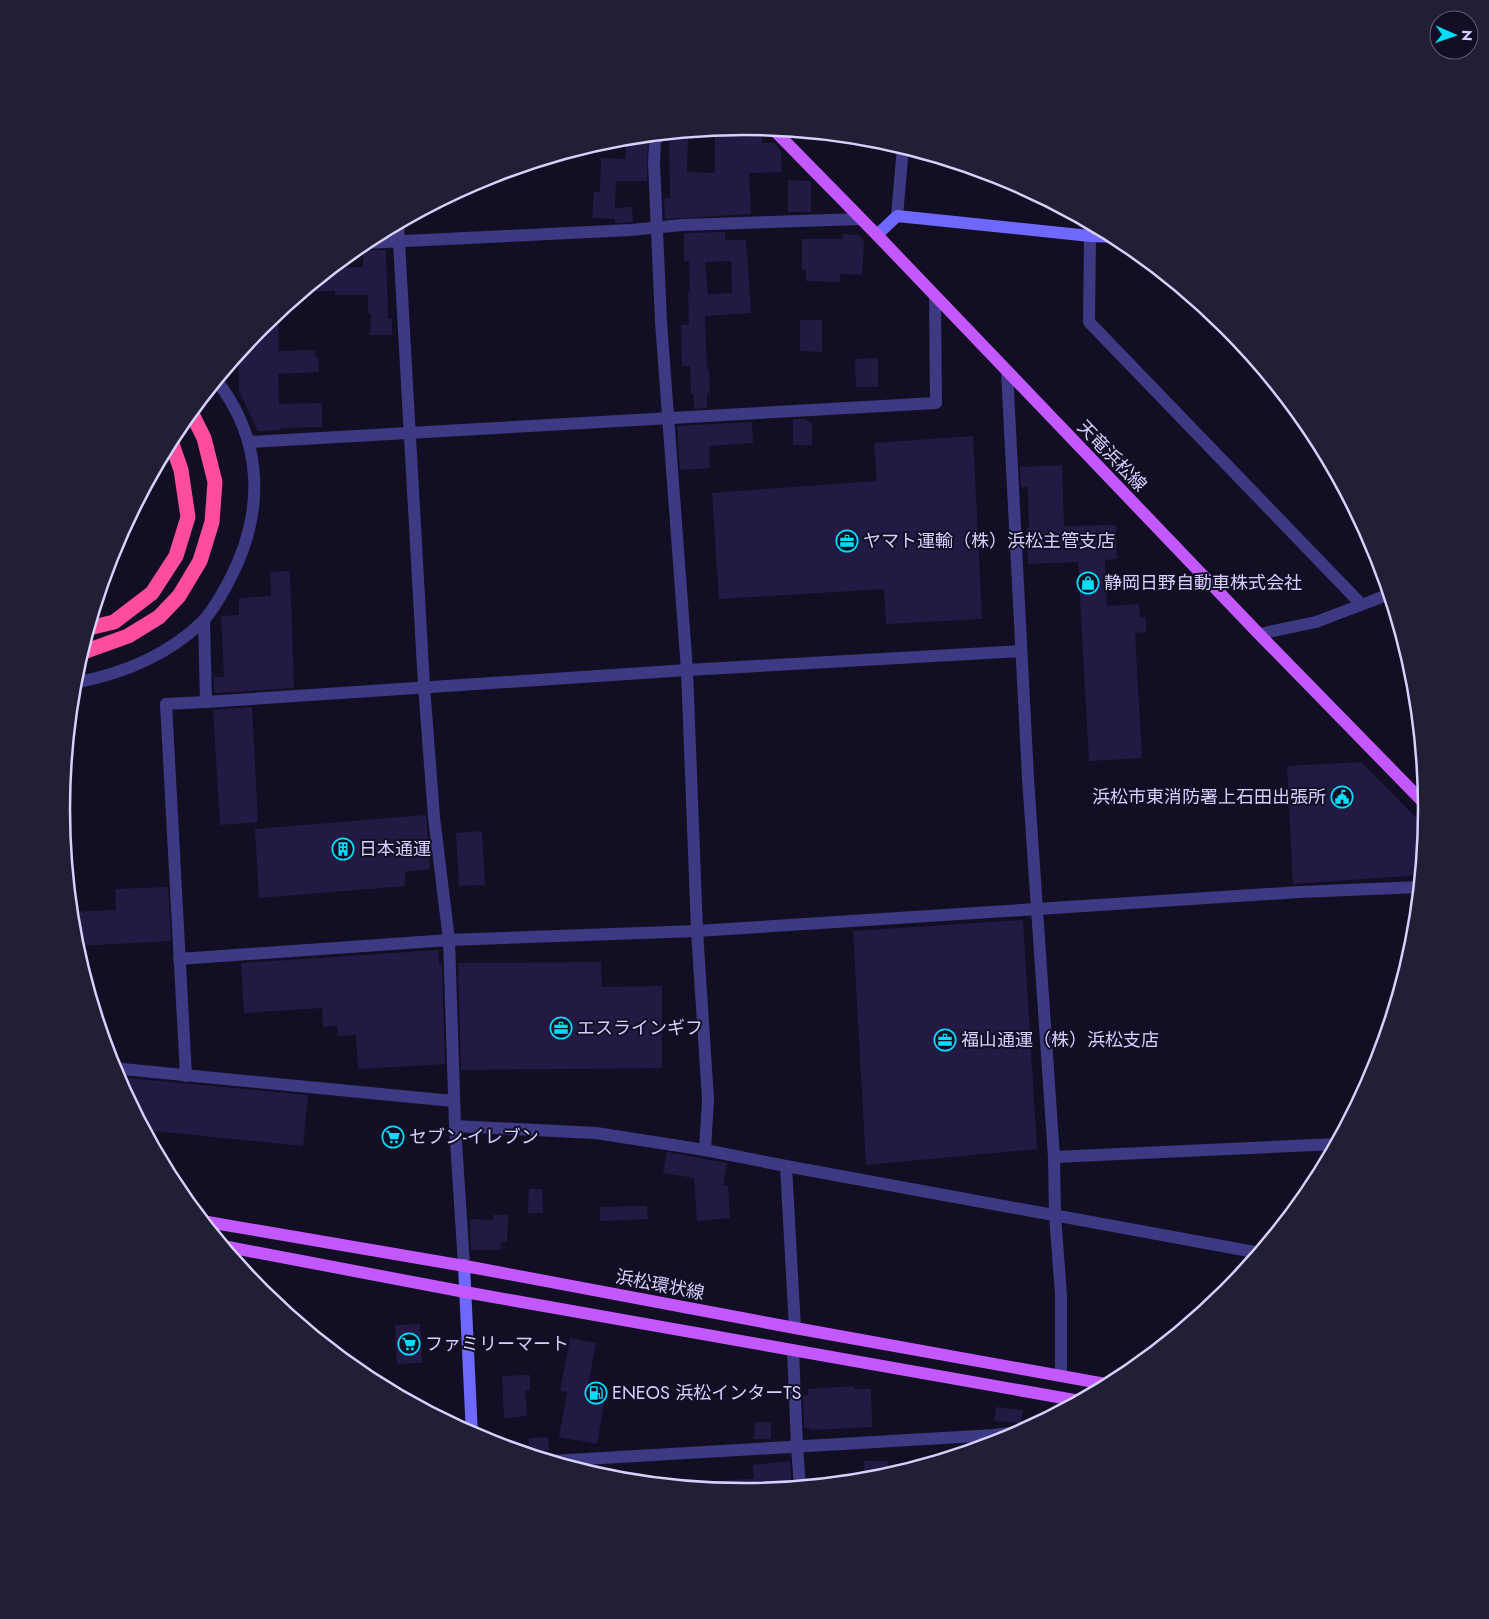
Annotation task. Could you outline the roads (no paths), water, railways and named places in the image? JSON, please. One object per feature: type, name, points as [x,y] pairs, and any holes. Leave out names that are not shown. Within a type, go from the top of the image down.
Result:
[{"type":"highway","points":[[90,650],[128,636],[158,617],[179,596],[200,561],[212,522],[215,482],[204,438],[195,420]]},
{"type":"highway","points":[[96,626],[114,622],[152,593],[176,556],[188,517],[181,470],[174,450]]},
{"type":"main road","name":"天竜浜松線","points":[[780,136],[1419,798]]},
{"type":"main road","name":"浜松環状線","points":[[210,1221],[1099,1383]]},
{"type":"main road","points":[[232,1248],[465,1292],[794,1350],[1066,1402]]},
{"type":"street","points":[[655,141],[661,322],[687,670],[698,931],[708,1099],[705,1150]]},
{"type":"street","points":[[877,235],[897,216],[902,154]]},
{"type":"street","points":[[897,216],[1091,231]]},
{"type":"street","points":[[380,243],[631,230],[657,226],[860,219]]},
{"type":"street","points":[[398,231],[424,686],[434,817],[449,940],[453,1101],[464,1266],[472,1426]]},
{"type":"street","points":[[1093,232],[1089,322],[1361,604]]},
{"type":"street","points":[[248,442],[936,403],[935,297]]},
{"type":"street","points":[[1007,372],[1021,651],[1054,1157],[1055,1215],[1062,1295],[1061,1375]]},
{"type":"street","points":[[83,681],[134,667],[152,659],[175,644],[204,620],[236,568],[247,538],[252,516],[255,485],[253,462],[248,442],[232,402],[220,385]]},
{"type":"street","points":[[1259,634],[1316,622],[1384,596]]},
{"type":"street","points":[[204,620],[206,702]]},
{"type":"street","points":[[186,1076],[166,704],[424,686],[1021,651]]},
{"type":"street","points":[[179,959],[449,940],[698,931],[1300,892],[1414,887]]},
{"type":"street","points":[[121,1069],[453,1101]]},
{"type":"street","points":[[455,1126],[596,1133],[705,1150],[1254,1252]]},
{"type":"street","points":[[1054,1157],[1330,1144]]},
{"type":"street","points":[[786,1166],[795,1328]]},
{"type":"street","points":[[794,1350],[800,1482]]},
{"type":"street","points":[[567,1460],[999,1434]]},
{"type":"place","name":"ヤマト運輸（株）浜松主管支店","points":[[847,541]]},
{"type":"place","name":"静岡日野自動車株式会社","points":[[1088,583]]},
{"type":"place","name":"浜松市東消防署上石田出張所","points":[[1342,797]]},
{"type":"place","name":"日本通運","points":[[343,849]]},
{"type":"place","name":"エスラインギフ","points":[[561,1028]]},
{"type":"place","name":"福山通運（株）浜松支店","points":[[945,1040]]},
{"type":"place","name":"セブン-イレブン","points":[[393,1137]]},
{"type":"place","name":"ファミリーマート","points":[[409,1344]]},
{"type":"place","name":"ENEOS 浜松インターTS","points":[[596,1393]]}]
